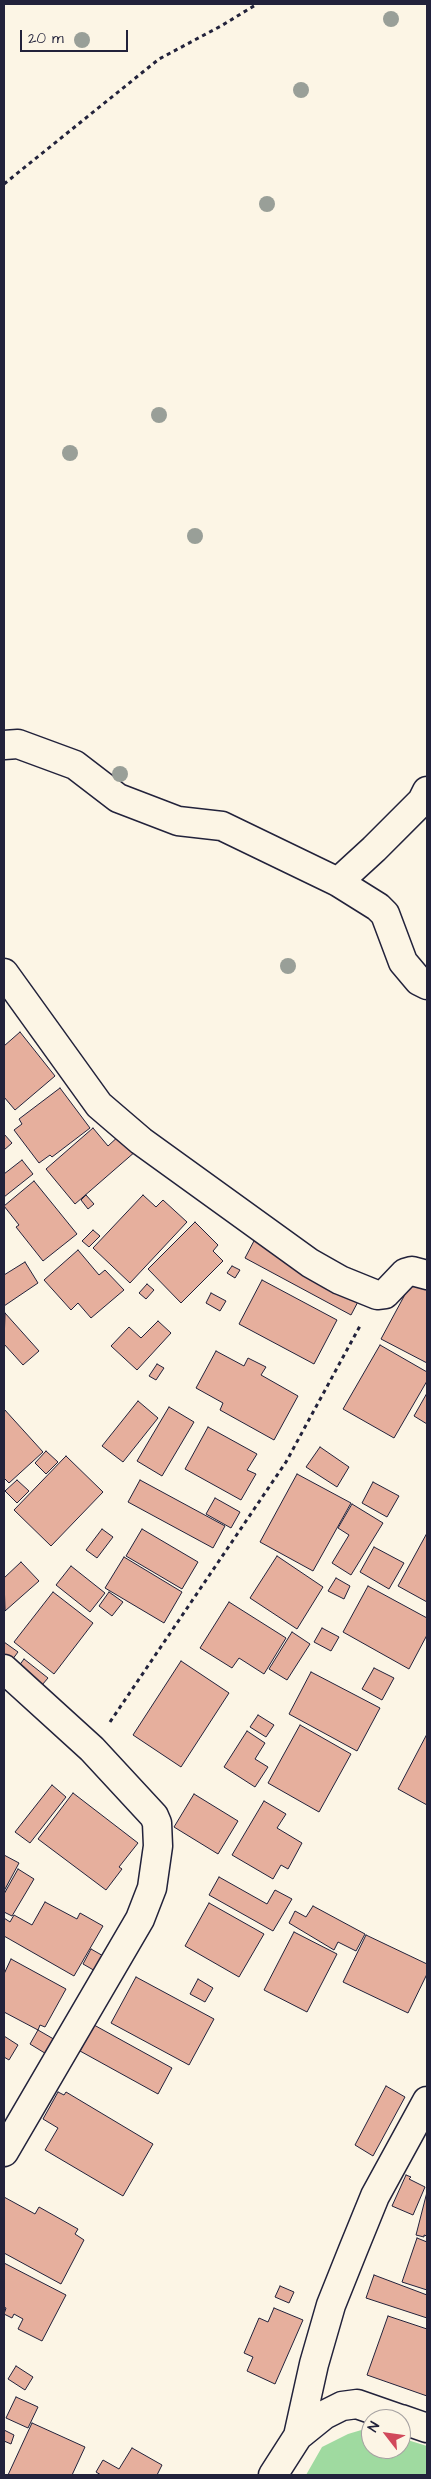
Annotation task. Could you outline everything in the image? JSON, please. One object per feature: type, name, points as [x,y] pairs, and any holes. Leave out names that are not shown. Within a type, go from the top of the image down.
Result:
[{"type":"street","points":[[4,745],[18,744],[75,764],[118,798],[178,821],[222,826],[338,882],[378,906],[385,914],[403,962],[419,981],[427,985]]},
{"type":"street","points":[[338,882],[422,801],[427,791]]},
{"type":"street","points":[[4,973],[99,1105],[141,1141],[310,1264],[340,1280],[377,1295],[388,1292],[405,1274],[419,1271],[427,1275]]},
{"type":"street","points":[[4,1669],[92,1749],[154,1816],[157,1823],[158,1846],[152,1888],[140,1919],[4,2152]]},
{"type":"street","points":[[298,2436],[314,2364],[331,2305],[376,2196],[427,2101]]},
{"type":"street","points":[[273,2475],[298,2436],[324,2415],[342,2406],[357,2404],[371,2409]]},
{"type":"street","points":[[411,2423],[427,2428]]},
{"type":"path","points":[[4,184],[159,59],[221,26],[257,4]]},
{"type":"path","points":[[92,1749],[286,1462],[377,1295]]},
{"type":"green space","points":[[361,2430],[361,2459],[411,2459],[411,2441],[427,2446],[427,2475],[306,2475],[322,2447],[348,2434]]},
{"type":"building","points":[[20,1032],[55,1076],[15,1110],[4,1097],[4,1046]]},
{"type":"building","points":[[60,1088],[90,1128],[52,1157],[50,1155],[39,1163],[14,1130],[22,1124],[19,1119]]},
{"type":"building","points":[[93,1128],[108,1146],[121,1134],[136,1151],[75,1204],[46,1169]]},
{"type":"building","points":[[4,1134],[12,1143],[4,1150]]},
{"type":"building","points":[[22,1160],[33,1174],[4,1197],[4,1174]]},
{"type":"building","points":[[34,1181],[77,1234],[43,1261],[16,1227],[19,1225],[4,1206]]},
{"type":"building","points":[[86,1195],[94,1204],[88,1209],[81,1200]]},
{"type":"building","points":[[143,1195],[156,1207],[163,1200],[187,1222],[130,1283],[93,1248]]},
{"type":"building","points":[[195,1222],[218,1245],[213,1251],[223,1261],[181,1303],[148,1269]]},
{"type":"building","points":[[93,1230],[100,1236],[89,1247],[82,1241]]},
{"type":"building","points":[[255,1239],[361,1296],[351,1315],[245,1258]]},
{"type":"building","points":[[78,1250],[99,1275],[105,1270],[124,1290],[91,1318],[78,1303],[71,1310],[44,1280]]},
{"type":"building","points":[[25,1262],[38,1283],[4,1306],[4,1275]]},
{"type":"building","points":[[232,1266],[240,1270],[235,1278],[227,1273]]},
{"type":"building","points":[[416,1274],[427,1280],[427,1363],[381,1339]]},
{"type":"building","points":[[262,1280],[337,1320],[314,1364],[239,1324]]},
{"type":"building","points":[[147,1284],[154,1290],[146,1299],[139,1293]]},
{"type":"building","points":[[211,1293],[226,1301],[220,1311],[206,1303]]},
{"type":"building","points":[[5,1313],[39,1351],[23,1365],[4,1344]]},
{"type":"building","points":[[158,1321],[171,1333],[137,1370],[111,1346],[129,1327],[141,1338]]},
{"type":"building","points":[[380,1345],[427,1372],[427,1381],[394,1438],[343,1409]]},
{"type":"building","points":[[216,1351],[244,1366],[248,1358],[266,1367],[261,1375],[298,1396],[274,1440],[220,1410],[223,1403],[196,1388]]},
{"type":"building","points":[[157,1364],[164,1368],[156,1380],[149,1376]]},
{"type":"building","points":[[427,1393],[427,1424],[414,1416]]},
{"type":"building","points":[[138,1401],[158,1418],[123,1462],[102,1446]]},
{"type":"building","points":[[169,1407],[194,1422],[162,1476],[137,1461]]},
{"type":"building","points":[[4,1409],[43,1452],[9,1483],[4,1478]]},
{"type":"building","points":[[208,1427],[257,1454],[247,1470],[256,1474],[241,1500],[185,1469]]},
{"type":"building","points":[[320,1447],[349,1467],[337,1487],[306,1467]]},
{"type":"building","points":[[46,1451],[58,1462],[46,1474],[35,1463]]},
{"type":"building","points":[[66,1456],[103,1492],[51,1546],[14,1510]]},
{"type":"building","points":[[297,1474],[351,1503],[313,1571],[260,1542]]},
{"type":"building","points":[[17,1480],[29,1491],[17,1503],[5,1491]]},
{"type":"building","points":[[140,1480],[225,1526],[213,1548],[128,1502]]},
{"type":"building","points":[[373,1482],[399,1496],[387,1517],[362,1503]]},
{"type":"building","points":[[215,1498],[240,1512],[231,1528],[206,1514]]},
{"type":"building","points":[[352,1504],[383,1523],[351,1575],[332,1563],[349,1535],[338,1528]]},
{"type":"building","points":[[102,1529],[113,1537],[97,1558],[86,1550]]},
{"type":"building","points":[[142,1529],[198,1562],[182,1589],[126,1556]]},
{"type":"building","points":[[427,1533],[427,1602],[398,1586]]},
{"type":"building","points":[[374,1547],[404,1563],[389,1589],[360,1572]]},
{"type":"building","points":[[277,1556],[323,1587],[297,1629],[250,1598]]},
{"type":"building","points":[[124,1557],[182,1592],[164,1623],[105,1588]]},
{"type":"building","points":[[21,1562],[39,1581],[5,1611],[4,1578]]},
{"type":"building","points":[[71,1566],[105,1593],[90,1612],[56,1585]]},
{"type":"building","points":[[336,1578],[350,1586],[344,1599],[328,1591]]},
{"type":"building","points":[[368,1586],[427,1618],[427,1635],[409,1669],[343,1632]]},
{"type":"building","points":[[53,1592],[93,1623],[54,1674],[14,1642]]},
{"type":"building","points":[[109,1592],[123,1602],[112,1616],[99,1606]]},
{"type":"building","points":[[229,1602],[286,1638],[264,1674],[239,1658],[232,1668],[200,1648]]},
{"type":"building","points":[[322,1628],[339,1637],[331,1651],[314,1642]]},
{"type":"building","points":[[292,1632],[310,1644],[287,1680],[269,1669]]},
{"type":"building","points":[[4,1642],[18,1652],[9,1664],[4,1660]]},
{"type":"building","points":[[24,1659],[48,1678],[36,1692],[13,1674]]},
{"type":"building","points":[[181,1661],[229,1693],[181,1767],[133,1735]]},
{"type":"building","points":[[374,1668],[394,1678],[382,1700],[362,1689]]},
{"type":"building","points":[[311,1672],[380,1708],[357,1751],[289,1714]]},
{"type":"building","points":[[258,1715],[274,1725],[266,1737],[250,1727]]},
{"type":"building","points":[[300,1725],[351,1754],[319,1812],[268,1783]]},
{"type":"building","points":[[247,1731],[265,1743],[255,1759],[268,1767],[255,1787],[224,1767]]},
{"type":"building","points":[[427,1734],[427,1805],[398,1789]]},
{"type":"building","points":[[52,1785],[66,1797],[30,1843],[15,1832]]},
{"type":"building","points":[[73,1793],[138,1843],[119,1867],[122,1869],[106,1890],[38,1839]]},
{"type":"building","points":[[194,1794],[238,1821],[218,1854],[174,1827]]},
{"type":"building","points":[[264,1801],[286,1814],[277,1828],[302,1843],[288,1869],[281,1865],[273,1879],[232,1855]]},
{"type":"building","points":[[4,1855],[19,1863],[4,1891]]},
{"type":"building","points":[[18,1869],[34,1879],[12,1916],[4,1912],[4,1894]]},
{"type":"building","points":[[219,1877],[267,1904],[275,1890],[292,1899],[273,1931],[209,1895]]},
{"type":"building","points":[[45,1902],[77,1919],[80,1913],[103,1926],[74,1976],[4,1936],[4,1918],[10,1922],[14,1915],[32,1925]]},
{"type":"building","points":[[209,1903],[264,1934],[239,1977],[185,1946]]},
{"type":"building","points":[[313,1906],[365,1934],[356,1951],[338,1942],[334,1950],[289,1923],[295,1911],[306,1917]]},
{"type":"building","points":[[294,1932],[337,1954],[307,2012],[264,1990]]},
{"type":"building","points":[[366,1935],[427,1964],[427,1974],[408,2013],[343,1982]]},
{"type":"building","points":[[91,1949],[105,1957],[97,1972],[83,1964]]},
{"type":"building","points":[[11,1959],[66,1989],[45,2027],[40,2025],[38,2030],[4,2012],[4,1974]]},
{"type":"building","points":[[136,1977],[214,2019],[189,2065],[111,2023]]},
{"type":"building","points":[[198,1979],[213,1988],[205,2002],[190,1994]]},
{"type":"building","points":[[94,2025],[172,2068],[158,2094],[80,2051]]},
{"type":"building","points":[[38,2030],[57,2041],[48,2055],[30,2044]]},
{"type":"building","points":[[4,2036],[18,2045],[9,2060],[4,2057]]},
{"type":"building","points":[[386,2086],[405,2097],[373,2156],[355,2145]]},
{"type":"building","points":[[58,2092],[64,2095],[66,2092],[153,2144],[123,2196],[45,2150],[58,2128],[43,2119]]},
{"type":"building","points":[[406,2175],[411,2177],[409,2179],[425,2187],[413,2215],[392,2206]]},
{"type":"building","points":[[427,2192],[427,2236],[424,2235],[424,2237],[416,2235]]},
{"type":"building","points":[[4,2197],[35,2214],[39,2207],[78,2229],[75,2234],[84,2240],[61,2284],[4,2253]]},
{"type":"building","points":[[417,2238],[427,2242],[427,2290],[402,2282]]},
{"type":"building","points":[[4,2263],[66,2295],[42,2341],[18,2329],[23,2319],[14,2314],[12,2318],[4,2314],[6,2308],[4,2307]]},
{"type":"building","points":[[374,2275],[427,2295],[427,2318],[366,2298]]},
{"type":"building","points":[[280,2286],[294,2292],[289,2303],[275,2297]]},
{"type":"building","points":[[274,2308],[303,2320],[275,2384],[247,2371],[253,2357],[244,2353],[259,2318],[268,2322]]},
{"type":"building","points":[[388,2316],[427,2329],[427,2396],[367,2375]]},
{"type":"building","points":[[16,2366],[33,2377],[25,2390],[8,2379]]},
{"type":"building","points":[[16,2397],[38,2407],[28,2428],[6,2418]]},
{"type":"building","points":[[32,2423],[85,2447],[72,2475],[8,2475]]},
{"type":"building","points":[[4,2430],[14,2435],[11,2444],[4,2441]]},
{"type":"building","points":[[132,2448],[162,2465],[157,2475],[101,2475],[96,2472],[103,2460],[119,2469]]}]
